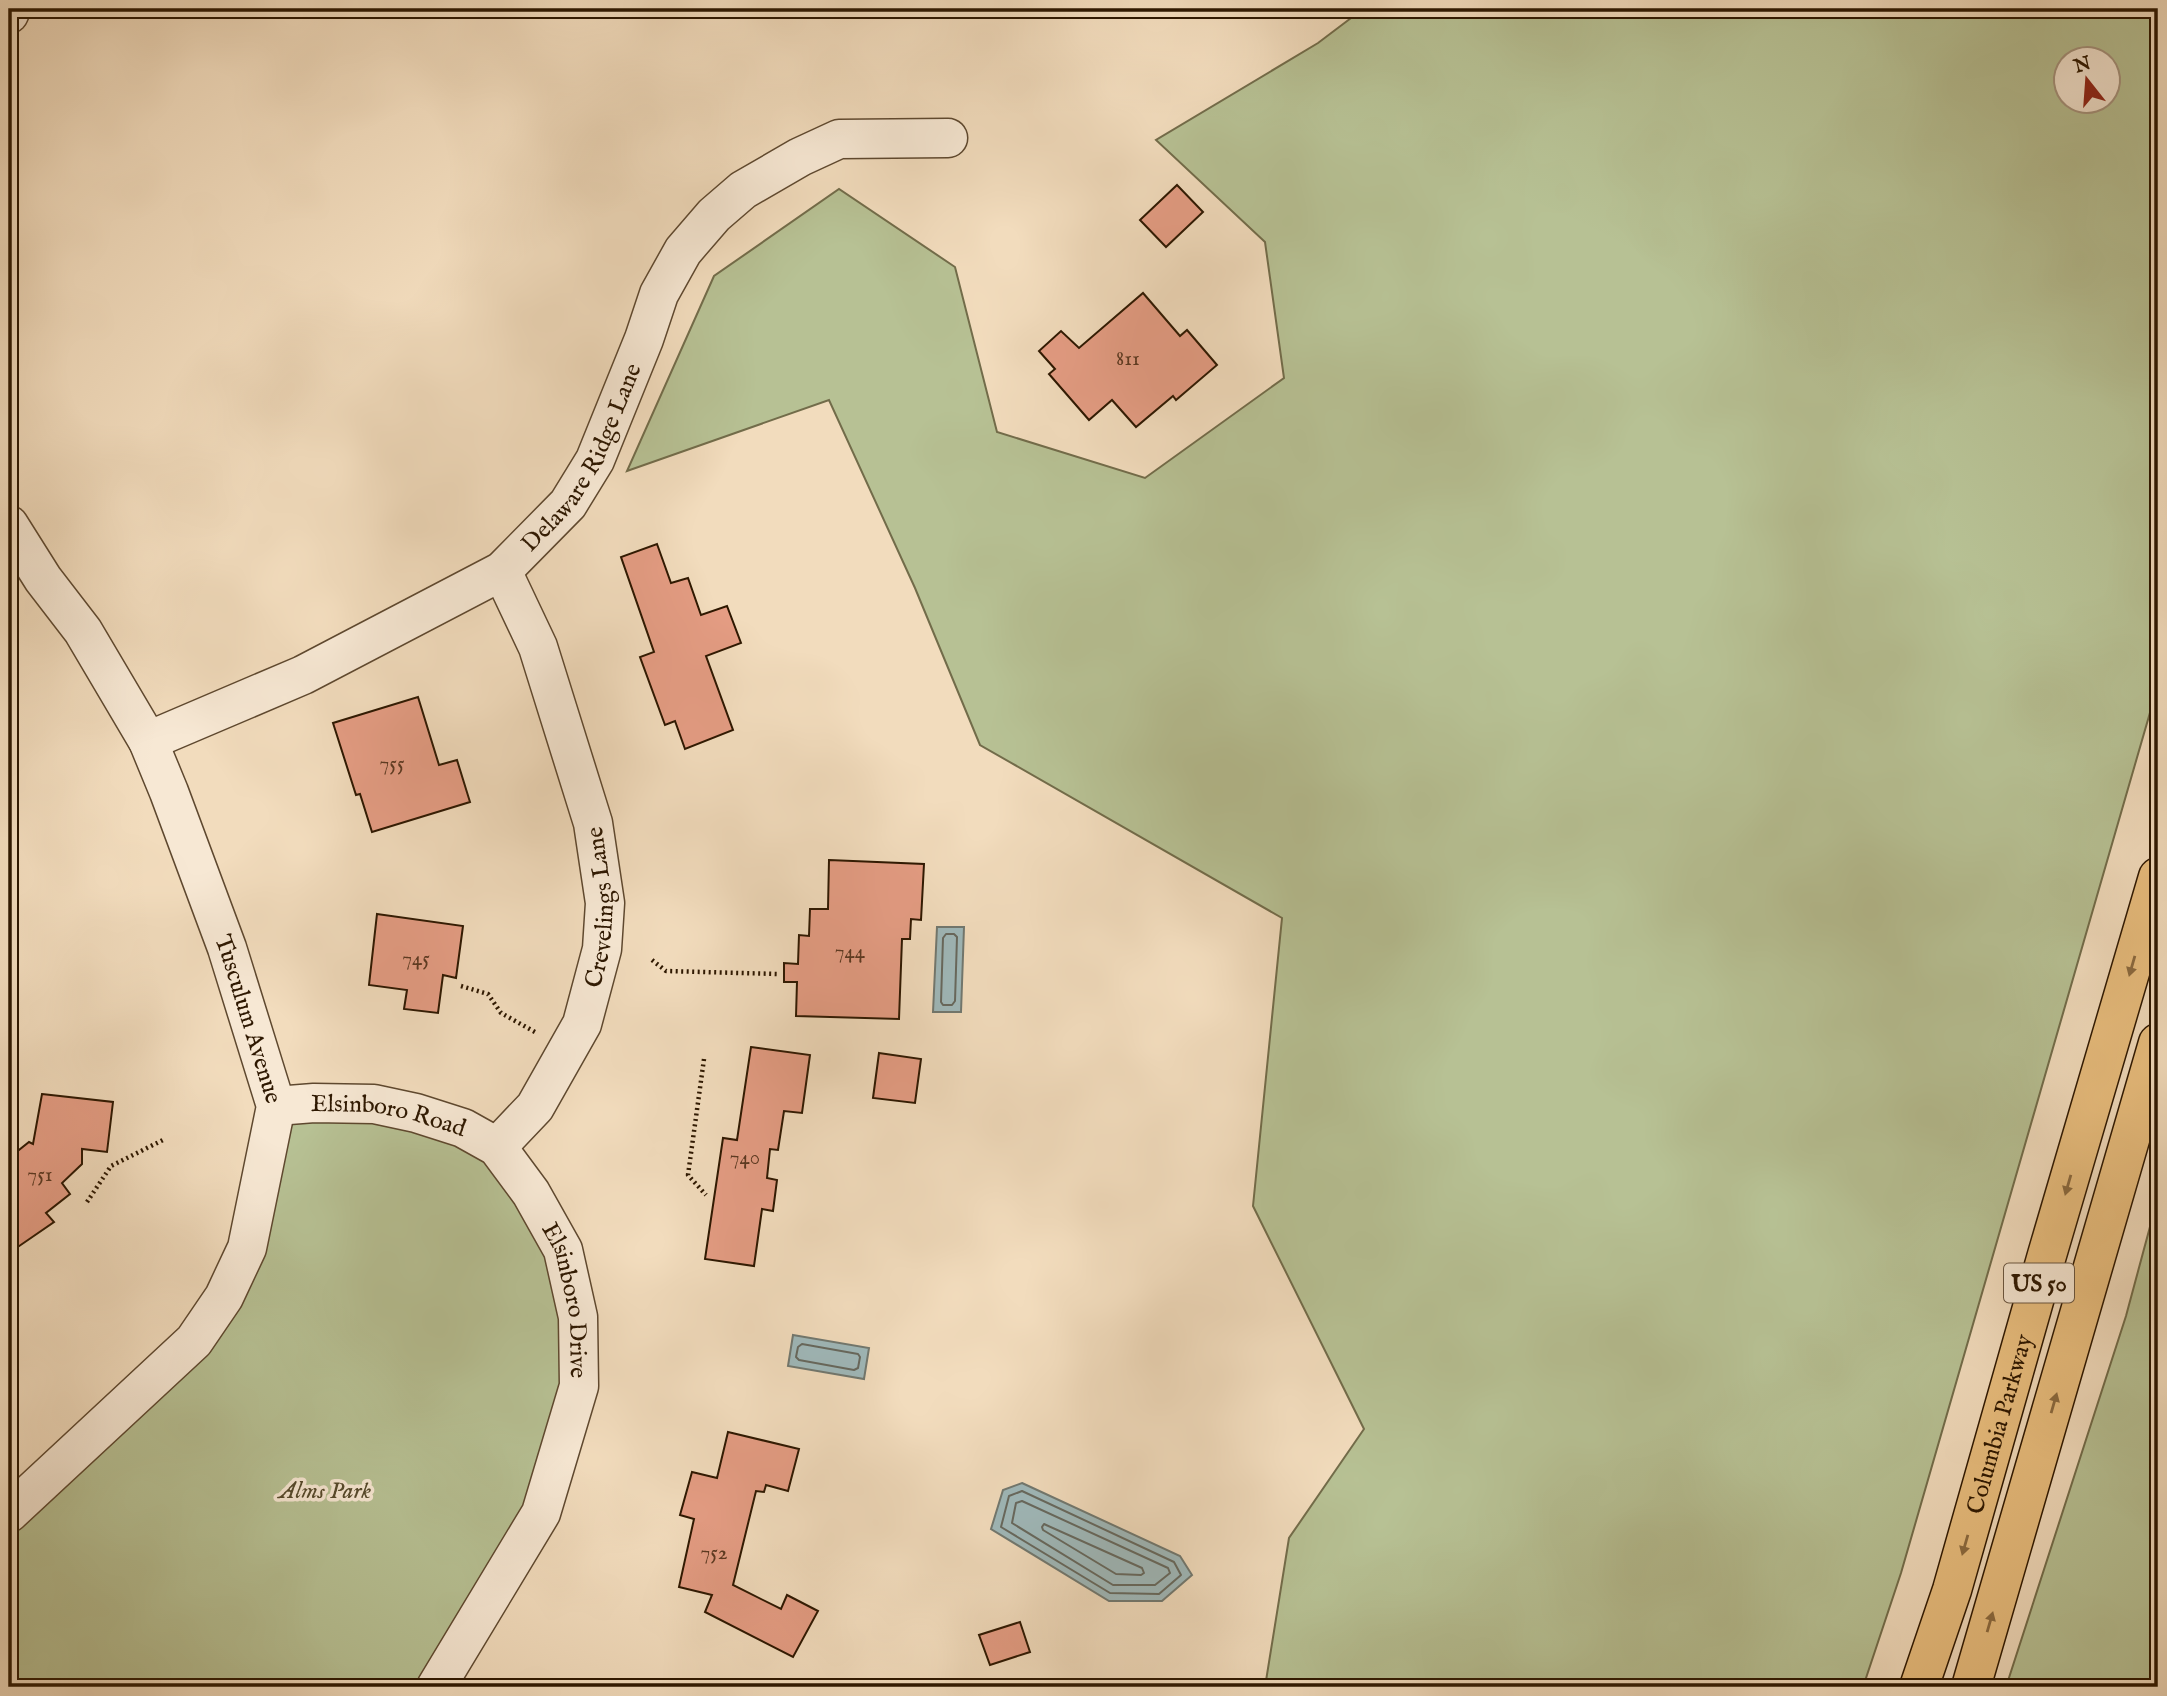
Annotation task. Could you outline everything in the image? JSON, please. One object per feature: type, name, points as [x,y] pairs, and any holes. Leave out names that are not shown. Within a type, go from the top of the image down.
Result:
[{"type":"highway","name":"Columbia Parkway","points":[[1919,1687],[1952,1590],[2050,1242],[2158,877]]},
{"type":"highway","name":"Columbia Parkway","points":[[1971,1687],[2158,1043]]},
{"type":"street","points":[[9,14],[11,9]]},
{"type":"street","name":"Delaware Ridge Lane","points":[[148,741],[303,675],[502,571],[568,504],[595,460],[660,294],[683,251],[714,215],[743,190],[800,157],[839,139],[948,138]]},
{"type":"street","name":"Tusculum Avenue","points":[[9,525],[43,579],[83,631],[148,741],[227,948],[276,1106],[247,1248],[224,1297],[194,1342],[9,1513]]},
{"type":"street","name":"Crevelings Lane","points":[[497,1147],[535,1107],[582,1024],[602,949],[605,903],[593,822],[538,647],[502,571]]},
{"type":"street","name":"Elsinboro Road","points":[[276,1106],[314,1103],[374,1104],[416,1113],[463,1128],[497,1147]]},
{"type":"street","name":"Elsinboro Drive","points":[[436,1687],[541,1513],[579,1386],[578,1317],[563,1250],[531,1192],[497,1147]]},
{"type":"path","points":[[652,960],[666,971],[778,974]]},
{"type":"path","points":[[461,986],[488,994],[501,1013],[569,1050]]},
{"type":"path","points":[[704,1059],[688,1175],[706,1195]]},
{"type":"path","points":[[87,1202],[111,1166],[165,1139]]},
{"type":"green space","points":[[1363,9],[2158,9],[2158,685],[1901,1573],[1863,1687],[1265,1687],[1289,1538],[1364,1429],[1253,1206],[1282,918],[980,745],[915,588],[829,400],[627,471],[714,276],[839,189],[955,267],[997,432],[1145,478],[1284,378],[1265,242],[1156,140],[1318,43]]},
{"type":"green space","name":"Alms Park","points":[[314,1103],[497,1147],[578,1317],[541,1513],[436,1687],[9,1687],[9,1513],[194,1342],[273,1125]]},
{"type":"green space","points":[[2158,1197],[2158,1687],[2006,1687],[2126,1316]]},
{"type":"water","points":[[937,927],[964,927],[961,1012],[933,1012]]},
{"type":"water","points":[[793,1335],[869,1348],[864,1379],[788,1366]]},
{"type":"water","points":[[1022,1483],[1180,1556],[1192,1575],[1162,1601],[1109,1601],[991,1529],[1003,1490]]},
{"type":"building","points":[[1177,185],[1203,212],[1166,247],[1140,220]]},
{"type":"building","points":[[1143,293],[1180,336],[1187,330],[1217,365],[1176,400],[1173,396],[1136,427],[1112,400],[1089,420],[1049,374],[1055,369],[1039,351],[1061,331],[1079,348]]},
{"type":"building","points":[[657,544],[671,583],[688,578],[701,615],[727,606],[741,643],[706,656],[733,730],[685,749],[675,721],[665,725],[640,657],[654,652],[621,557]]},
{"type":"building","points":[[418,697],[439,765],[457,760],[470,802],[372,832],[360,794],[356,795],[333,723]]},
{"type":"building","points":[[829,860],[924,864],[921,920],[911,919],[910,939],[902,939],[899,1019],[796,1016],[797,982],[784,982],[784,963],[798,964],[799,935],[809,936],[810,909],[828,909]]},
{"type":"building","points":[[377,914],[463,926],[456,978],[443,975],[438,1013],[404,1009],[407,990],[369,985]]},
{"type":"building","points":[[751,1047],[810,1055],[802,1113],[784,1111],[778,1150],[770,1149],[767,1178],[777,1180],[773,1211],[762,1209],[754,1266],[705,1259],[723,1138],[737,1140]]},
{"type":"building","points":[[879,1053],[921,1059],[915,1103],[873,1098]]},
{"type":"building","points":[[42,1094],[113,1102],[107,1152],[82,1149],[82,1164],[62,1183],[70,1194],[46,1213],[54,1222],[12,1251],[9,1247],[9,1158],[29,1142],[33,1144]]},
{"type":"building","points":[[728,1432],[799,1449],[788,1491],[766,1485],[764,1492],[756,1491],[733,1585],[781,1609],[787,1595],[818,1611],[793,1657],[705,1612],[712,1595],[679,1587],[694,1519],[680,1515],[692,1472],[717,1478]]},
{"type":"building","points":[[1020,1622],[1030,1652],[990,1665],[979,1635]]},
{"type":"building","points":[[714,1680],[726,1687],[710,1687]]}]
